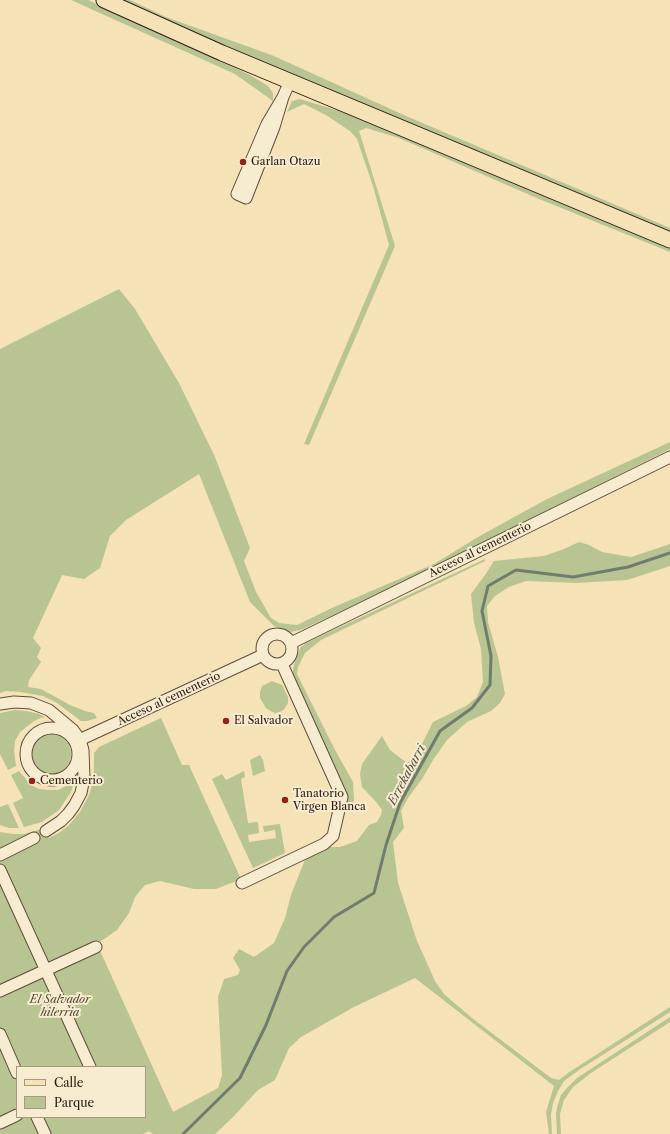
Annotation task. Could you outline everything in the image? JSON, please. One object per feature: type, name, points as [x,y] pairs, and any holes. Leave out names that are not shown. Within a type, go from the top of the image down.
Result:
[{"type":"main road","points":[[104,0],[173,32],[670,240]]},
{"type":"street","points":[[283,96],[274,127],[246,198],[237,194],[267,124],[290,81]]},
{"type":"street","name":"Acceso al cementerio","points":[[291,643],[670,458]]},
{"type":"street","points":[[273,634],[283,636],[291,643],[291,655],[286,662],[282,664],[271,663],[266,660],[263,655],[262,645],[268,637],[273,634]]},
{"type":"street","name":"Acceso al cementerio","points":[[77,741],[263,655]]},
{"type":"street","points":[[242,883],[324,844],[333,836],[342,797],[282,664]]},
{"type":"street","points":[[0,704],[14,702],[31,703],[49,710],[73,730],[77,741],[83,750],[84,778],[81,793],[68,814],[61,821],[46,831]]},
{"type":"street","points":[[52,727],[62,729],[77,741],[78,754],[76,764],[70,772],[62,778],[52,780],[42,778],[33,773],[27,764],[25,754],[27,744],[33,735],[41,729],[52,727]]},
{"type":"street","points":[[0,855],[34,838]]},
{"type":"street","points":[[0,870],[90,1066]]},
{"type":"street","points":[[0,991],[96,947]]},
{"type":"street","points":[[0,1034],[16,1071]]},
{"type":"street","points":[[0,1122],[16,1115]]},
{"type":"street","points":[[37,1118],[44,1134]]},
{"type":"green space","points":[[71,0],[88,0],[250,75],[268,86],[273,93],[273,101],[235,74]]},
{"type":"green space","points":[[120,0],[130,0],[166,17],[274,56],[406,116],[670,228],[670,233],[168,22]]},
{"type":"green space","points":[[300,99],[352,115],[670,247],[670,252],[539,199],[399,138],[366,128],[359,131],[395,246],[309,445],[304,444],[389,245],[373,186],[357,139],[350,131],[326,115],[304,104],[287,112],[292,101]]},
{"type":"green space","points":[[119,289],[135,309],[179,383],[215,457],[250,548],[244,561],[256,592],[271,618],[279,623],[297,625],[334,607],[434,564],[478,537],[547,499],[670,442],[670,449],[425,572],[303,629],[291,632],[274,626],[250,602],[199,474],[126,520],[110,536],[100,568],[84,579],[62,575],[33,638],[41,648],[37,657],[41,662],[29,680],[28,687],[41,689],[70,705],[94,713],[97,718],[81,721],[57,703],[43,696],[6,691],[0,693],[0,349]]},
{"type":"green space","name":"El Salvador hilerria","points":[[579,542],[589,545],[602,552],[631,557],[670,544],[670,566],[627,580],[576,583],[526,581],[509,587],[495,596],[487,606],[488,622],[498,657],[505,694],[500,703],[491,711],[467,722],[447,740],[408,798],[401,811],[404,828],[393,842],[398,883],[417,941],[435,981],[444,994],[472,1018],[551,1078],[559,1080],[670,1007],[670,1012],[564,1081],[553,1103],[551,1115],[552,1134],[549,1134],[546,1112],[554,1086],[415,978],[354,1007],[301,1037],[289,1048],[275,1080],[258,1090],[215,1134],[153,1134],[149,1131],[143,1134],[0,1134],[0,832],[24,834],[45,828],[49,838],[59,833],[69,825],[80,812],[89,795],[93,782],[94,753],[99,747],[161,718],[182,765],[189,765],[241,879],[216,889],[194,889],[160,881],[145,885],[135,897],[129,913],[117,930],[97,944],[173,1112],[218,1088],[222,1075],[218,997],[224,979],[238,975],[240,970],[233,958],[239,949],[254,957],[274,943],[285,918],[291,895],[306,857],[329,847],[340,847],[357,841],[369,825],[377,822],[381,815],[382,810],[362,787],[360,774],[362,764],[382,736],[390,750],[407,763],[417,754],[433,722],[466,706],[477,697],[483,682],[481,649],[474,623],[471,594],[494,561],[544,556]]},
{"type":"green space","points":[[485,559],[485,561],[321,640],[305,653],[298,667],[297,674],[335,750],[353,782],[353,808],[349,811],[346,806],[347,793],[293,676],[296,657],[301,647],[306,643]]},
{"type":"green space","points":[[272,681],[282,685],[288,697],[288,703],[285,708],[276,713],[266,708],[260,698],[262,686]]},
{"type":"green space","points":[[15,710],[39,714],[45,717],[34,721],[20,732],[15,741],[14,751],[16,766],[8,770],[0,754],[0,713]]},
{"type":"green space","points":[[55,734],[62,737],[68,743],[71,754],[70,762],[62,771],[55,774],[47,774],[40,771],[32,762],[31,750],[34,743],[43,735]]},
{"type":"green space","points":[[260,755],[263,760],[265,771],[253,776],[250,760]]},
{"type":"green space","points":[[19,771],[31,785],[39,789],[58,790],[74,782],[71,792],[59,810],[42,822],[24,827],[13,803],[23,798],[11,775]]},
{"type":"green space","points":[[244,771],[245,777],[241,779],[248,823],[258,822],[259,833],[248,835],[249,842],[276,838],[275,830],[264,832],[263,826],[280,824],[285,853],[253,868],[212,779],[222,774],[226,780]]},
{"type":"green space","points":[[8,804],[19,828],[9,828],[0,825],[0,807]]},
{"type":"green space","points":[[670,1017],[670,1022],[591,1073],[573,1087],[564,1100],[560,1114],[561,1134],[557,1134],[556,1113],[561,1095],[567,1088],[577,1078]]},
{"type":"waterway","name":"Errekabarri","points":[[183,1134],[240,1078],[266,1025],[287,971],[304,947],[334,917],[374,893],[386,845],[400,803],[440,731],[472,708],[490,685],[491,656],[482,611],[488,586],[516,570],[573,577],[628,567],[670,553]]},
{"type":"place","name":"Garlan Otazu","points":[[243,162]]},
{"type":"place","name":"El Salvador","points":[[226,721]]},
{"type":"place","name":"Cementerio","points":[[32,781]]},
{"type":"place","name":"Tanatorio Virgen Blanca","points":[[285,800]]}]
